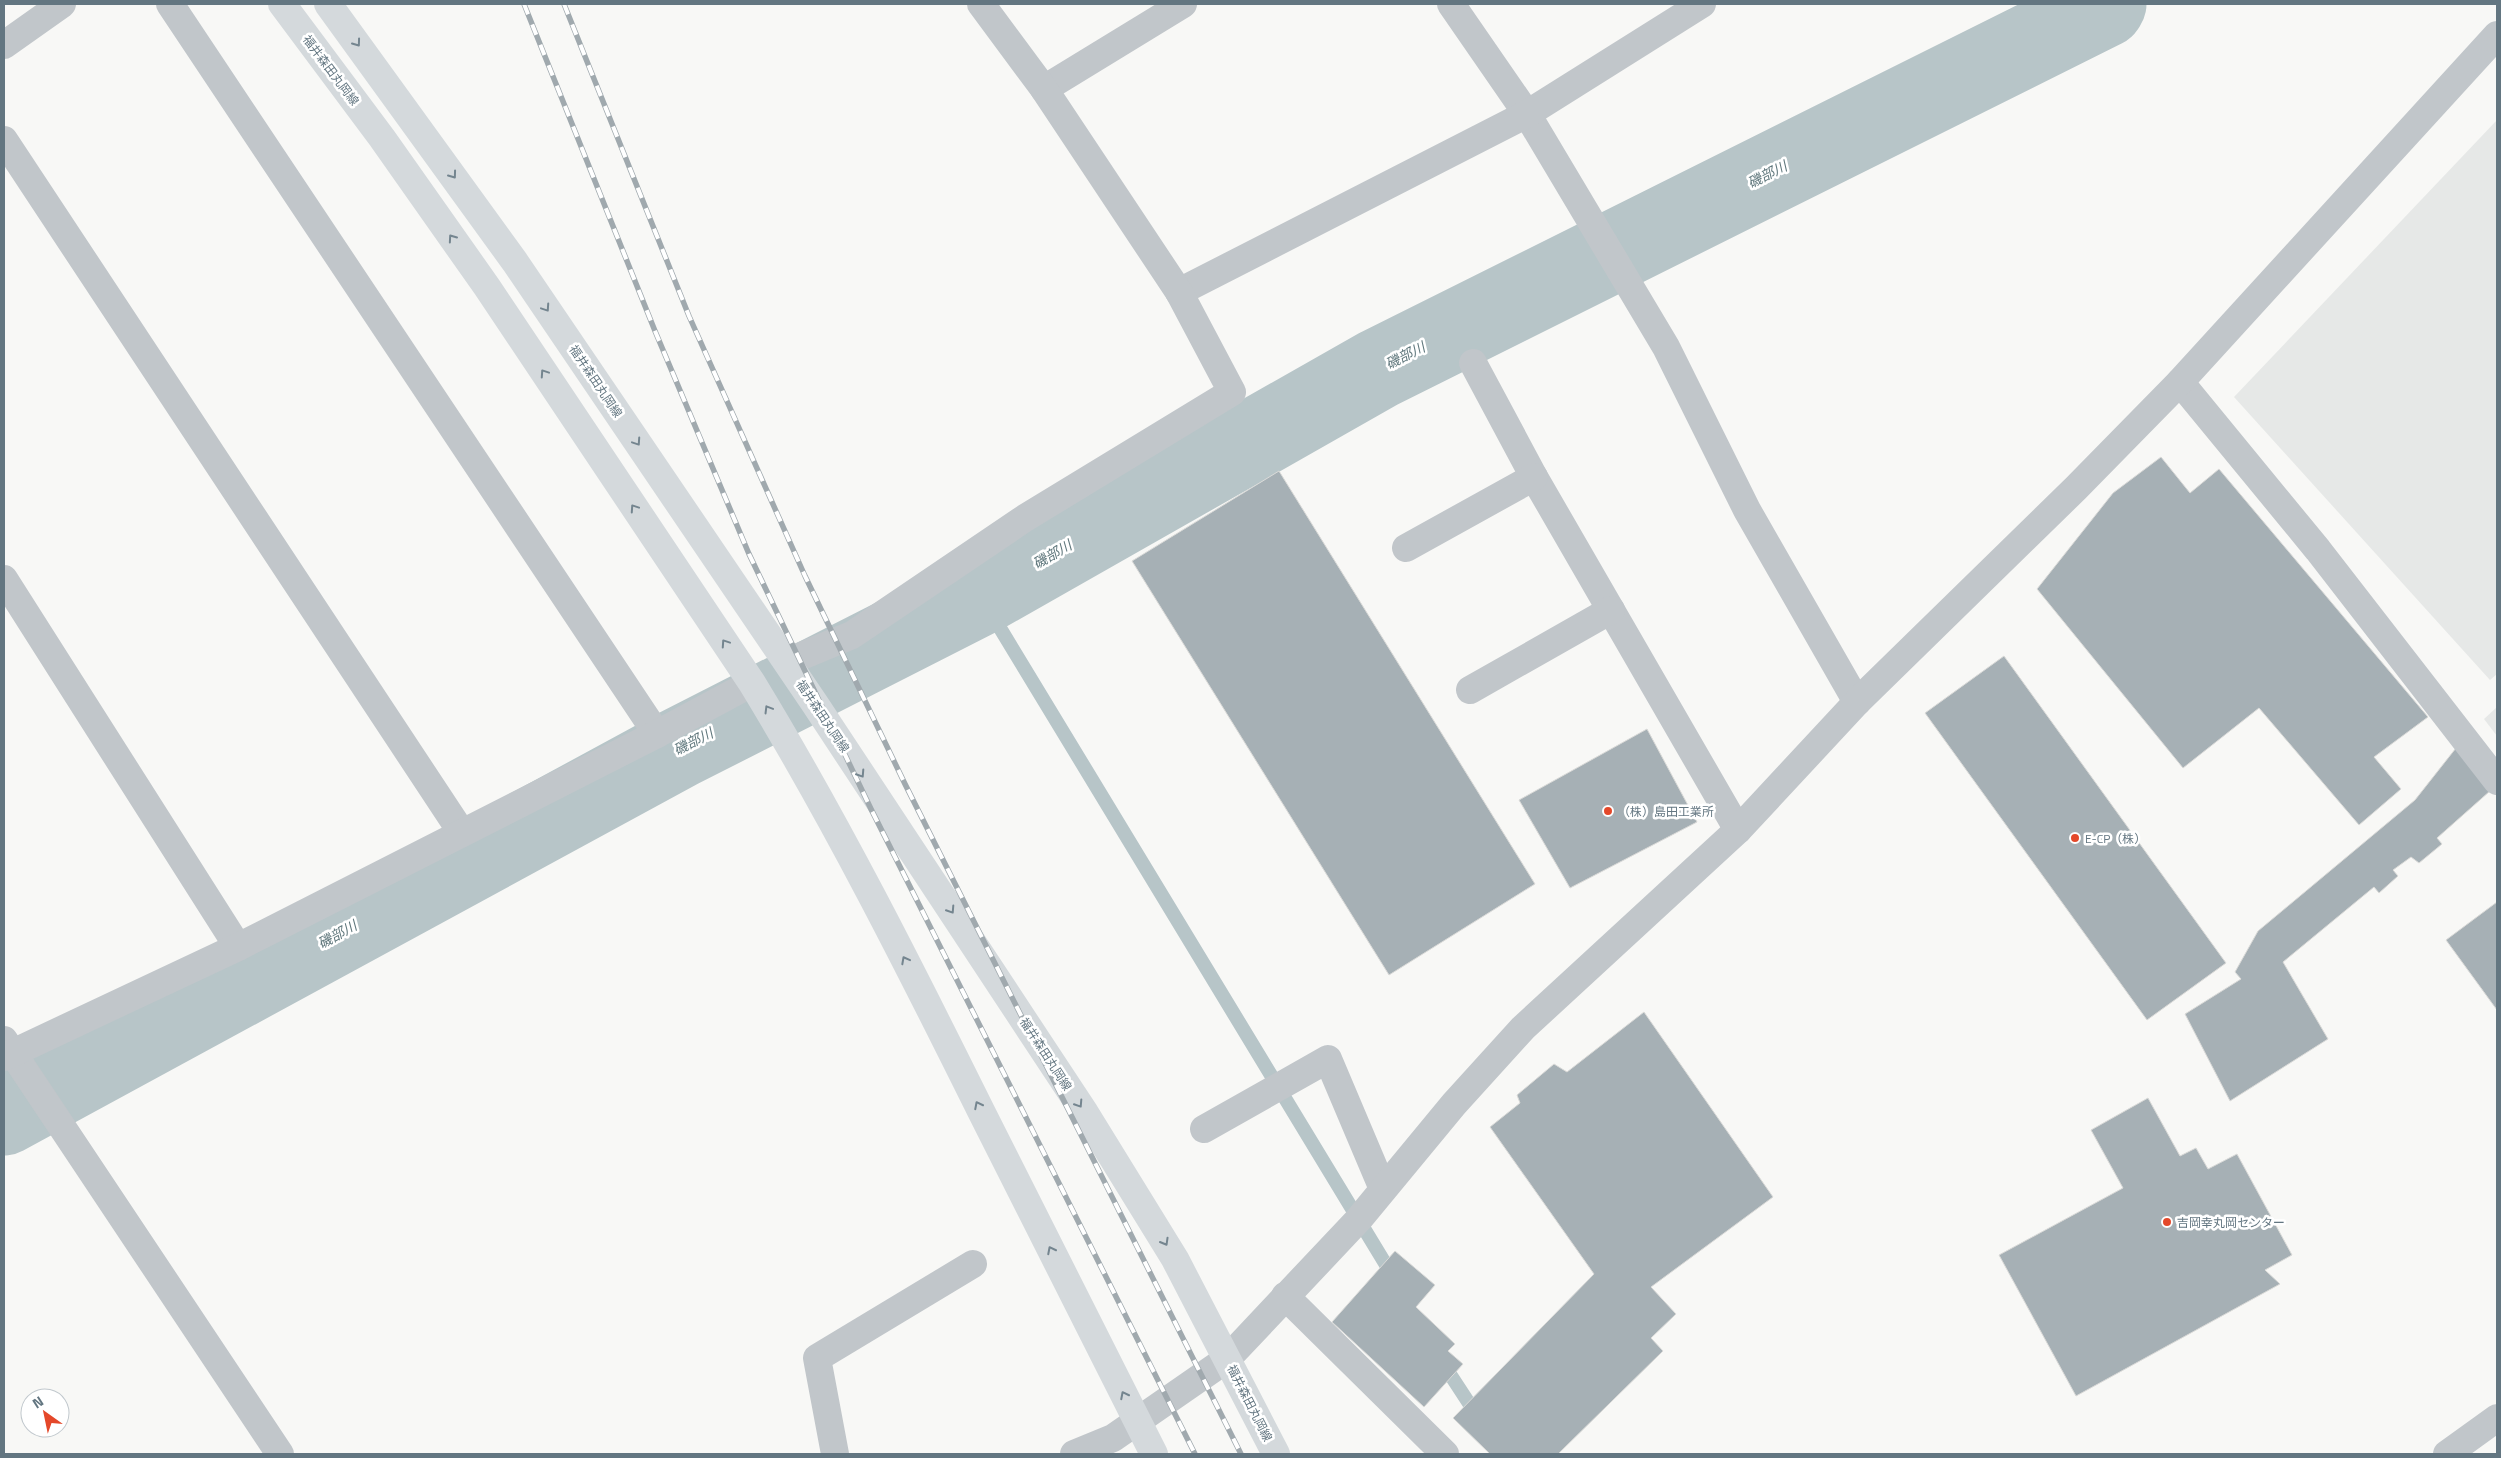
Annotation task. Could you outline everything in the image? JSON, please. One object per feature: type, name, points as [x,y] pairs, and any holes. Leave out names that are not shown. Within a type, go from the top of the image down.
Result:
[{"type":"main road","name":"福井森田丸岡線","points":[[282,4],[382,138],[487,287],[752,683],[842,839],[923,994],[1154,1454]]},
{"type":"main road","name":"福井森田丸岡線","points":[[328,4],[515,262],[787,662],[1085,1113],[1175,1259],[1276,1454]]},
{"type":"street","points":[[4,45],[62,4]]},
{"type":"street","points":[[170,4],[657,734]]},
{"type":"street","points":[[787,662],[852,635],[1024,518],[1232,392],[1179,292],[1044,89],[981,4]]},
{"type":"street","points":[[1044,89],[1183,4]]},
{"type":"street","points":[[1451,4],[1527,114],[1666,346],[1747,510],[1857,702]]},
{"type":"street","points":[[1179,292],[1527,114],[1702,4]]},
{"type":"street","points":[[1074,1454],[1113,1438],[1227,1359],[1359,1219],[1454,1104],[1523,1028],[1738,830],[1857,702],[2076,488],[2180,382],[2497,35]]},
{"type":"street","points":[[4,140],[462,833]]},
{"type":"street","points":[[1473,362],[1534,477],[1738,830]]},
{"type":"street","points":[[2180,382],[2318,550],[2497,781]]},
{"type":"street","points":[[1406,548],[1534,477]]},
{"type":"street","points":[[4,579],[238,947]]},
{"type":"street","points":[[1470,690],[1611,610]]},
{"type":"street","points":[[280,1454],[6,1050],[238,947],[657,734],[752,683]]},
{"type":"street","points":[[1204,1129],[1328,1059],[1383,1189]]},
{"type":"street","points":[[835,1454],[817,1358],[973,1264]]},
{"type":"street","points":[[1285,1296],[1445,1454]]},
{"type":"street","points":[[2447,1454],[2497,1418]]},
{"type":"shaded area","points":[[2497,120],[2497,674],[2490,680],[2234,397]]},
{"type":"shaded area","points":[[2497,707],[2497,736],[2484,719]]},
{"type":"building","points":[[2161,457],[2190,493],[2219,469],[2428,717],[2374,757],[2401,789],[2359,825],[2259,708],[2183,768],[2037,589],[2113,493]]},
{"type":"building","points":[[1279,471],[1535,884],[1389,975],[1132,561]]},
{"type":"building","name":"E-CP（株）","points":[[2004,656],[2226,963],[2147,1020],[1925,713]]},
{"type":"building","name":"（株）島田工業所","points":[[1647,729],[1697,822],[1570,888],[1519,800]]},
{"type":"building","points":[[2456,748],[2490,791],[2437,838],[2442,844],[2419,863],[2411,857],[2393,870],[2398,876],[2379,893],[2374,887],[2283,962],[2328,1039],[2230,1101],[2185,1014],[2241,979],[2235,972],[2258,931],[2415,800]]},
{"type":"building","points":[[2497,902],[2497,1010],[2446,940]]},
{"type":"building","points":[[1644,1012],[1773,1197],[1651,1287],[1676,1314],[1651,1338],[1663,1351],[1558,1454],[1490,1454],[1453,1418],[1594,1274],[1490,1127],[1520,1103],[1517,1095],[1554,1064],[1567,1072]]},
{"type":"building","name":"吉岡幸丸岡センター","points":[[2148,1098],[2180,1156],[2196,1148],[2208,1169],[2237,1154],[2292,1255],[2265,1270],[2280,1284],[2076,1396],[1999,1255],[2123,1188],[2091,1130]]},
{"type":"building","points":[[1395,1251],[1435,1285],[1416,1307],[1455,1344],[1448,1351],[1463,1364],[1424,1407],[1332,1322]]},
{"type":"waterway","name":"磯部川","points":[[4,1115],[679,748],[980,595],[1378,369],[2104,7],[2106,4]]},
{"type":"waterway","points":[[980,595],[1394,1278]]},
{"type":"waterway","points":[[1442,1362],[1478,1417]]},
{"type":"railway","points":[[524,4],[655,331],[749,554],[871,809],[1195,1454]]},
{"type":"railway","points":[[564,4],[689,316],[805,576],[905,784],[1241,1454]]},
{"type":"place","name":"（株）島田工業所","points":[[1608,811]]},
{"type":"place","name":"E-CP（株）","points":[[2075,838]]},
{"type":"place","name":"吉岡幸丸岡センター","points":[[2167,1222]]}]
